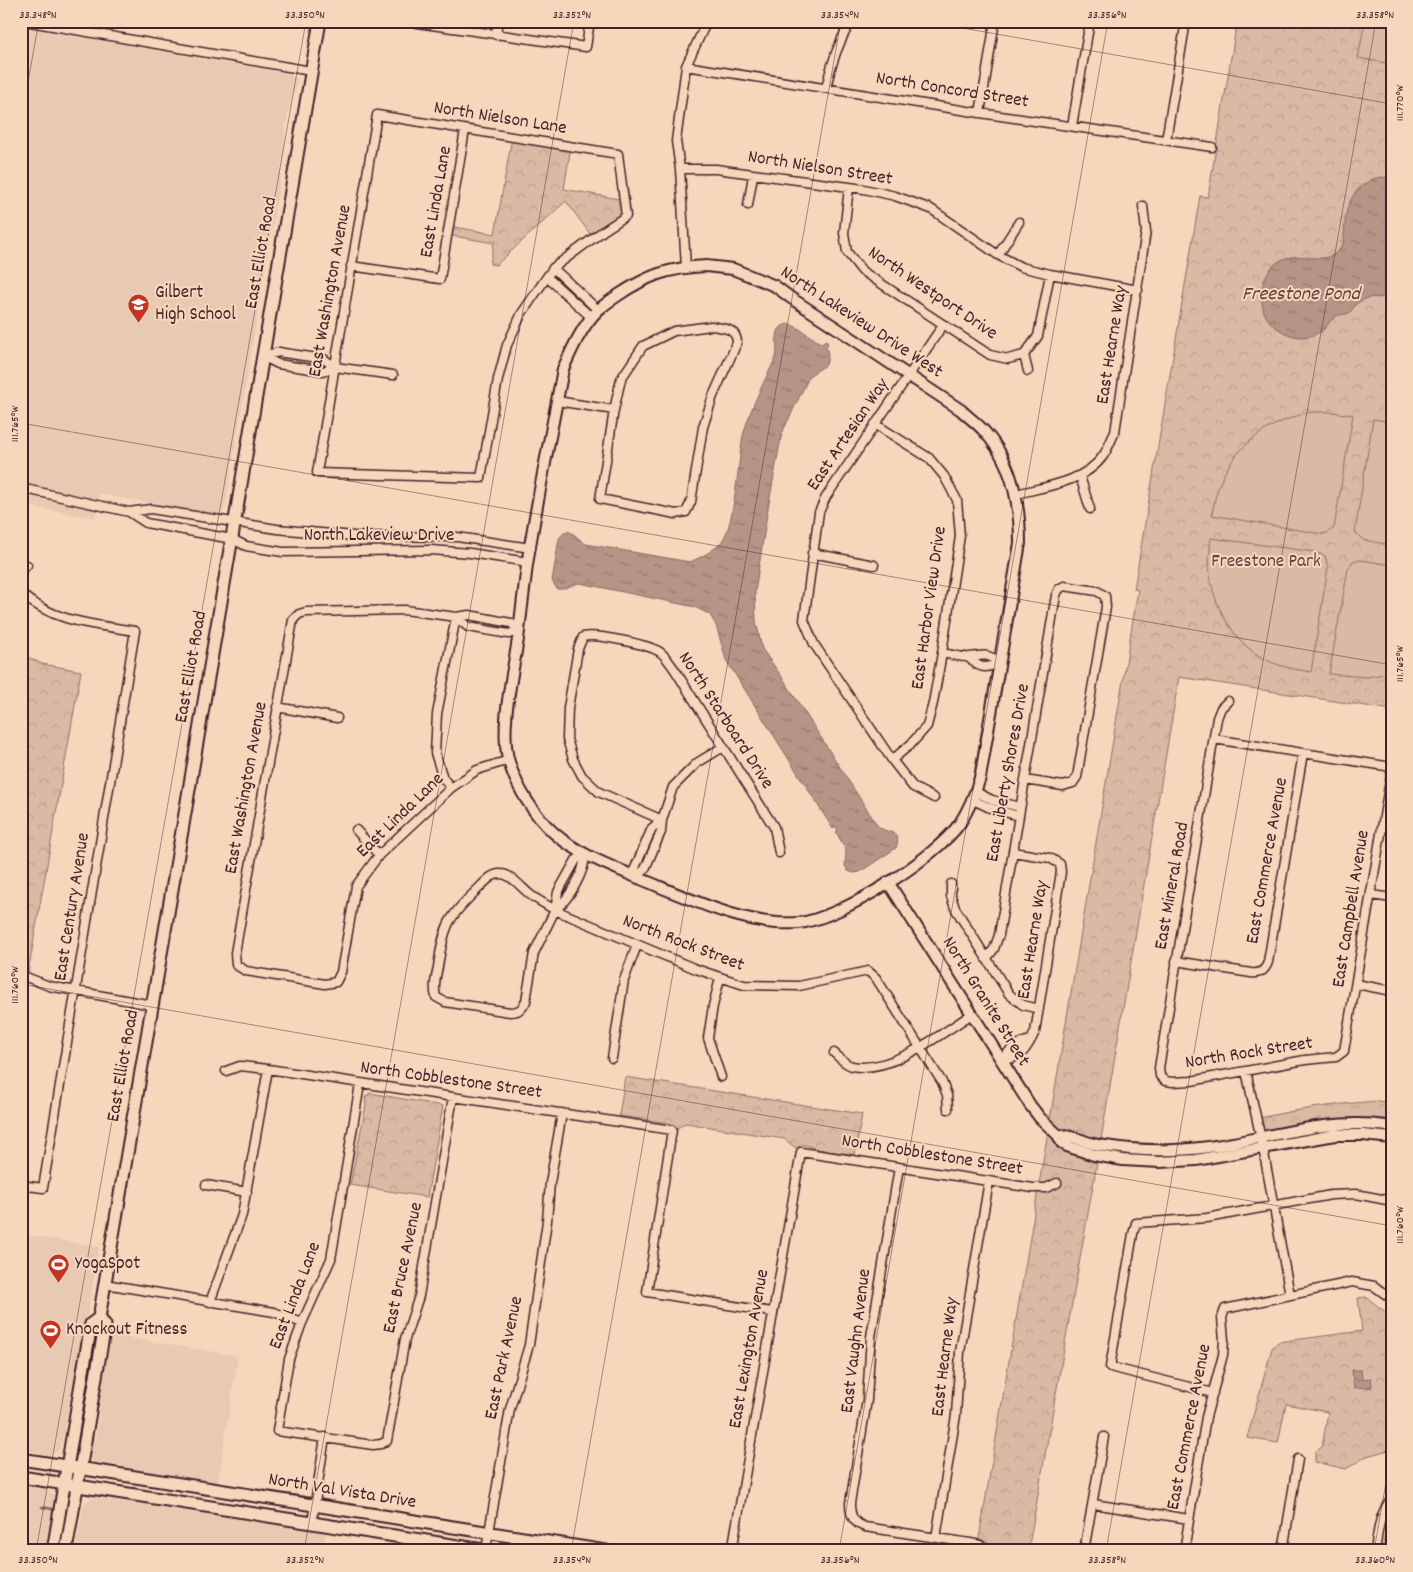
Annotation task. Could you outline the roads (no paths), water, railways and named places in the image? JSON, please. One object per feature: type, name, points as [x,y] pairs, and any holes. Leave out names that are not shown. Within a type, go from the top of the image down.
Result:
[{"type":"main road","name":"East Elliot Road","points":[[53,1551],[74,1468],[84,1367],[91,1324],[99,1318],[105,1284],[320,21]]},
{"type":"main road","name":"East Elliot Road","points":[[74,1468],[92,1401],[105,1325],[99,1318]]},
{"type":"main road","points":[[84,1367],[89,1375],[87,1391],[92,1401]]},
{"type":"main road","name":"North Val Vista Drive","points":[[21,1459],[489,1532],[558,1547],[604,1551]]},
{"type":"main road","name":"North Val Vista Drive","points":[[21,1477],[490,1551]]},
{"type":"main road","name":"East Elliot Road","points":[[66,1551],[71,1485]]},
{"type":"main road","points":[[515,1551],[528,1548],[544,1551]]},
{"type":"street","points":[[24,21],[311,71]]},
{"type":"street","points":[[403,21],[586,47],[590,21]]},
{"type":"street","points":[[496,35],[498,21]]},
{"type":"street","points":[[686,267],[680,168],[676,141],[686,66],[708,21]]},
{"type":"street","points":[[826,88],[832,60],[851,21]]},
{"type":"street","points":[[980,112],[995,21]]},
{"type":"street","points":[[1072,126],[1090,21]]},
{"type":"street","points":[[1166,140],[1186,21]]},
{"type":"street","name":"North Concord Street","points":[[686,66],[1212,147]]},
{"type":"street","name":"North Nielson Lane","points":[[377,115],[618,154],[626,216],[603,230],[553,268]]},
{"type":"street","name":"East Washington Avenue","points":[[377,115],[317,472],[412,477],[481,478],[498,379],[507,345],[522,313],[547,277]]},
{"type":"street","name":"East Linda Lane","points":[[351,266],[440,279],[466,130]]},
{"type":"street","name":"North Nielson Street","points":[[680,168],[716,169],[864,189],[895,196],[931,209],[998,256],[1021,267],[1138,290]]},
{"type":"street","points":[[748,205],[753,175]]},
{"type":"street","name":"North Westport Drive","points":[[849,187],[844,234],[846,252],[862,271],[990,355],[1008,359],[1024,354]]},
{"type":"street","name":"East Hearne Way","points":[[1016,494],[1058,484],[1080,476],[1102,458],[1115,432],[1146,231],[1143,206]]},
{"type":"street","points":[[998,256],[1019,222]]},
{"type":"street","name":"North Lakeview Drive West","points":[[706,266],[734,269],[776,286],[791,298],[961,410],[984,430],[1001,454],[1016,494],[1020,520],[1020,543],[980,778],[974,796],[959,824],[938,847],[848,907],[822,918],[798,924],[768,922],[737,916],[692,900],[585,854],[555,833],[539,818],[520,788],[509,760],[506,721],[529,556],[563,369],[575,342],[595,314],[631,286],[654,274],[686,267],[706,266]]},
{"type":"street","points":[[553,268],[595,314],[547,277],[553,268]]},
{"type":"street","points":[[1028,371],[1024,354],[1038,336],[1050,274]]},
{"type":"street","name":"East Artesian Way","points":[[934,798],[913,787],[892,760],[814,644],[804,620],[819,512],[826,497],[943,325]]},
{"type":"street","points":[[711,326],[729,329],[736,336],[736,346],[713,396],[703,427],[691,502],[686,512],[676,514],[600,500],[614,410],[621,378],[643,346],[674,331],[711,326]]},
{"type":"street","points":[[262,356],[279,352],[324,360],[335,367],[394,375]]},
{"type":"street","points":[[262,356],[278,364],[323,371],[335,367]]},
{"type":"street","points":[[557,401],[614,410]]},
{"type":"street","name":"East Harbor View Drive","points":[[875,424],[929,458],[944,476],[957,500],[960,536],[942,653],[927,726],[911,744],[892,760]]},
{"type":"street","points":[[1080,476],[1090,509]]},
{"type":"street","points":[[21,488],[129,512]]},
{"type":"street","name":"North Lakeview Drive","points":[[129,512],[151,508],[235,523],[337,535],[457,537],[529,556]]},
{"type":"street","name":"North Lakeview Drive","points":[[129,512],[146,522],[232,539],[246,546],[283,552],[431,550],[529,556]]},
{"type":"street","points":[[812,553],[874,565]]},
{"type":"street","name":"East Liberty Shores Drive","points":[[986,959],[994,948],[999,935],[1055,598],[1059,589],[1068,586],[1097,591],[1105,596],[1106,607],[1077,777],[1073,783],[1063,786],[1025,780]]},
{"type":"street","name":"East Century Avenue","points":[[21,594],[49,613],[57,616],[73,621],[136,631],[43,1188],[21,1185]]},
{"type":"street","name":"East Washington Avenue","points":[[336,982],[325,984],[242,970],[236,965],[235,953],[290,627],[296,616],[306,612],[405,610],[456,618]]},
{"type":"street","points":[[456,618],[469,615],[485,618],[510,623],[519,630]]},
{"type":"street","points":[[456,618],[468,627],[509,634],[519,630]]},
{"type":"street","points":[[451,788],[443,778],[435,752],[437,714],[456,618]]},
{"type":"street","name":"North Starboard Drive","points":[[662,820],[599,792],[582,776],[573,759],[567,740],[568,708],[578,649],[583,637],[595,636],[633,643],[660,652],[675,670],[774,827],[778,853]]},
{"type":"street","points":[[942,653],[969,658],[981,654],[991,657],[1000,663]]},
{"type":"street","points":[[969,658],[978,666],[988,668],[1000,663]]},
{"type":"street","name":"East Mineral Road","points":[[1162,1079],[1159,1068],[1214,739],[1219,713],[1228,701]]},
{"type":"street","points":[[277,707],[337,718]]},
{"type":"street","points":[[1214,739],[1392,768]]},
{"type":"street","points":[[638,877],[646,869],[661,832],[662,820],[673,787],[697,763],[723,746]]},
{"type":"street","name":"East Commerce Avenue","points":[[1176,961],[1251,973],[1262,972],[1268,962],[1303,753]]},
{"type":"street","name":"East Linda Lane","points":[[336,982],[342,972],[356,886],[379,855],[451,788],[477,770],[509,760]]},
{"type":"street","name":"East Campbell Avenue","points":[[1342,1054],[1346,1044],[1392,768]]},
{"type":"street","points":[[974,796],[1020,807]]},
{"type":"street","points":[[974,796],[990,808],[1019,816]]},
{"type":"street","points":[[356,830],[379,855]]},
{"type":"street","name":"East Hearne Way","points":[[1002,1060],[1014,1058],[1025,1051],[1035,1032],[1061,876],[1060,864],[1053,859],[1013,852]]},
{"type":"street","points":[[555,910],[558,892],[566,877],[576,860],[585,854]]},
{"type":"street","name":"North Rock Street","points":[[555,910],[534,953],[526,1001],[520,1010],[513,1012],[491,1009],[442,1001],[436,997],[435,986],[441,945],[448,923],[456,911],[490,878],[501,874],[508,876],[527,892],[555,910],[720,978],[744,985],[799,986],[868,971],[876,978],[920,1046]]},
{"type":"street","name":"North Granite Street","points":[[888,882],[1034,1112],[1067,1146],[1096,1156],[1142,1161],[1181,1161],[1335,1134],[1392,1138]]},
{"type":"street","points":[[951,884],[951,896],[955,908],[986,959],[1013,998],[1023,1005],[1039,1009]]},
{"type":"street","points":[[1371,895],[1392,898]]},
{"type":"street","points":[[612,1058],[624,980],[637,945]]},
{"type":"street","points":[[21,975],[49,986],[152,1005]]},
{"type":"street","points":[[720,978],[712,1006],[708,1038],[720,1077]]},
{"type":"street","points":[[1356,984],[1392,991]]},
{"type":"street","points":[[834,1053],[850,1066],[868,1067],[900,1059],[972,1014]]},
{"type":"street","points":[[920,1046],[945,1088],[948,1109]]},
{"type":"street","name":"North Rock Street","points":[[1162,1079],[1173,1082],[1191,1081],[1342,1054]]},
{"type":"street","name":"North Cobblestone Street","points":[[226,1071],[240,1066],[268,1069],[672,1130],[647,1292],[772,1312]]},
{"type":"street","points":[[210,1302],[242,1215],[268,1069]]},
{"type":"street","points":[[1246,1071],[1263,1148],[1290,1295],[1352,1282],[1374,1286],[1392,1299]]},
{"type":"street","name":"East Linda Lane","points":[[325,1437],[277,1431],[289,1359],[302,1323],[331,1259],[360,1084]]},
{"type":"street","name":"East Bruce Avenue","points":[[325,1437],[373,1445],[384,1443],[389,1433],[405,1339],[419,1296],[453,1097]]},
{"type":"street","name":"East Park Avenue","points":[[486,1550],[510,1409],[529,1345],[547,1221],[550,1183],[562,1113]]},
{"type":"street","points":[[1058,1136],[1066,1134],[1099,1145],[1137,1150],[1190,1149],[1314,1126],[1341,1124],[1392,1127]]},
{"type":"street","name":"North Cobblestone Street","points":[[801,1152],[1037,1188],[1046,1188],[1057,1183]]},
{"type":"street","name":"East Lexington Avenue","points":[[732,1551],[801,1152]]},
{"type":"street","name":"East Vaughn Avenue","points":[[899,1167],[871,1337],[868,1393],[850,1503],[852,1519],[865,1527],[936,1538]]},
{"type":"street","name":"East Hearne Way","points":[[936,1538],[956,1414],[960,1352],[989,1181]]},
{"type":"street","points":[[206,1185],[247,1192]]},
{"type":"street","points":[[1213,1393],[1110,1367],[1136,1223],[1207,1218],[1331,1195],[1356,1194],[1392,1201]]},
{"type":"street","points":[[105,1284],[274,1312],[302,1323]]},
{"type":"street","name":"East Commerce Avenue","points":[[1184,1551],[1204,1430],[1223,1355],[1222,1318],[1225,1309],[1290,1295]]},
{"type":"street","points":[[312,1523],[325,1437]]},
{"type":"street","points":[[1084,1551],[1104,1437]]},
{"type":"street","points":[[1283,1551],[1298,1459]]},
{"type":"street","points":[[1374,1551],[1379,1523],[1385,1506],[1392,1498]]},
{"type":"street","points":[[1092,1504],[1189,1519]]},
{"type":"street","points":[[936,1538],[975,1544],[985,1549]]},
{"type":"water","name":"Freestone Pond","points":[[1381,177],[1392,178],[1392,301],[1378,297],[1365,299],[1356,304],[1349,313],[1337,316],[1325,328],[1314,335],[1303,337],[1291,335],[1276,328],[1268,319],[1262,303],[1262,286],[1269,271],[1278,262],[1287,258],[1296,256],[1324,258],[1333,255],[1340,249],[1343,243],[1347,210],[1352,198],[1365,183]]},
{"type":"water","points":[[790,324],[822,344],[825,340],[828,343],[826,347],[828,358],[826,365],[810,375],[782,433],[755,592],[756,621],[762,649],[877,825],[897,837],[896,848],[860,872],[854,873],[848,871],[845,866],[846,850],[836,832],[838,830],[835,826],[833,829],[726,660],[716,625],[710,615],[695,607],[580,583],[563,589],[557,589],[552,581],[559,539],[566,532],[572,533],[586,544],[690,562],[719,545],[730,521],[741,447],[749,415],[776,357],[778,332],[784,325]]},
{"type":"water","points":[[1352,1370],[1361,1370],[1362,1379],[1371,1378],[1372,1387],[1354,1388]]},
{"type":"waterway","points":[[22,1497],[24,1487]]},
{"type":"waterway","points":[[42,1507],[52,1509]]},
{"type":"place","name":"Gilbert High School","points":[[139,323]]},
{"type":"place","name":"YogaSpot","points":[[59,1283]]},
{"type":"place","name":"Knockout Fitness","points":[[50,1349]]},
{"type":"park label","name":"Freestone Park","points":[[1266,562]]}]
